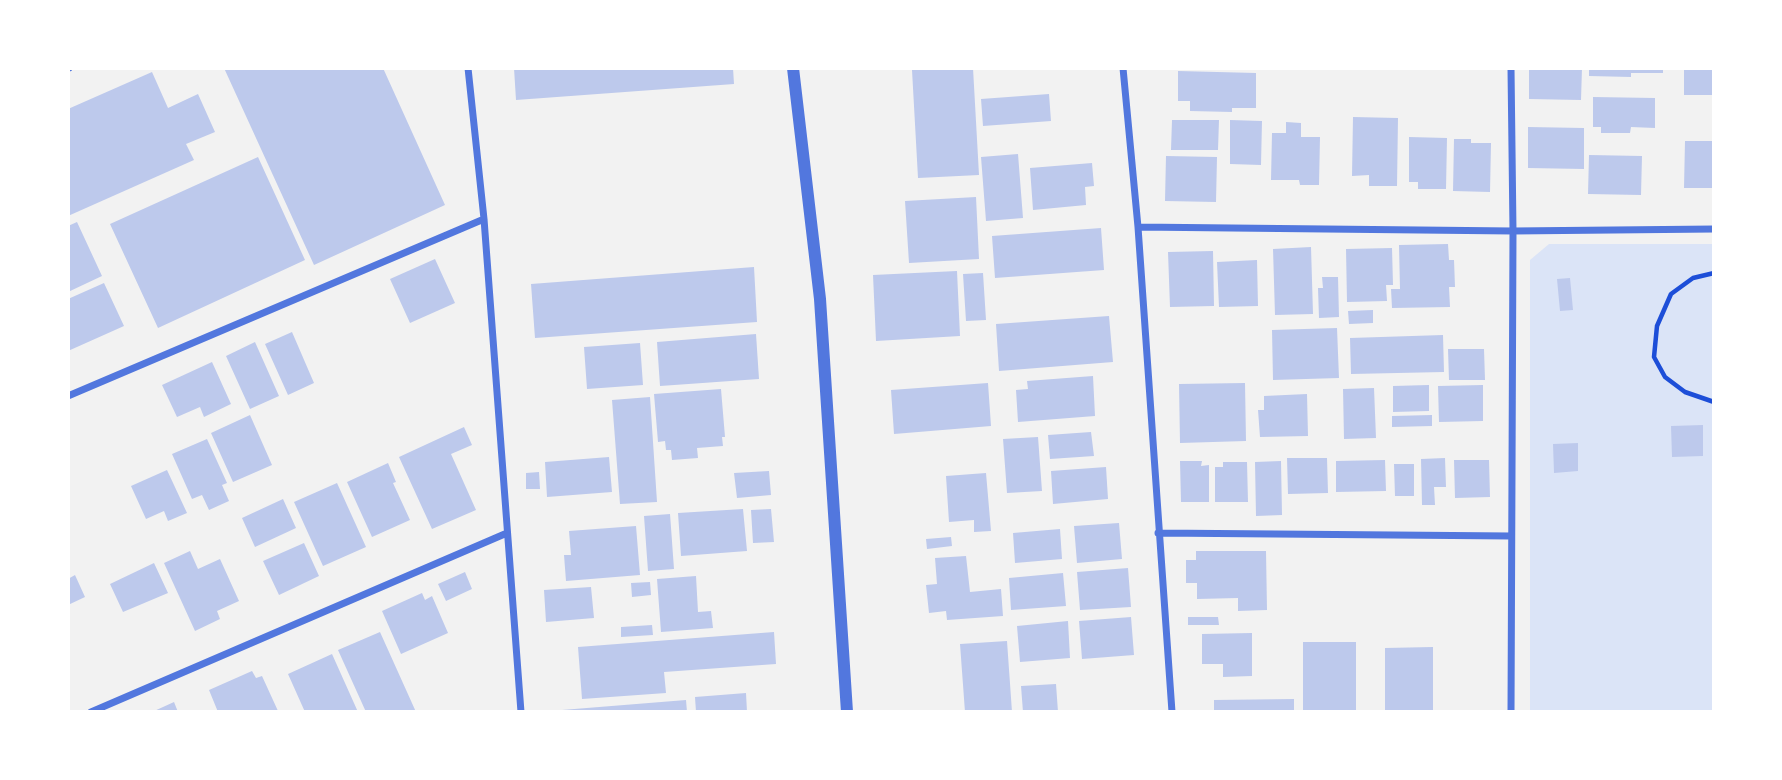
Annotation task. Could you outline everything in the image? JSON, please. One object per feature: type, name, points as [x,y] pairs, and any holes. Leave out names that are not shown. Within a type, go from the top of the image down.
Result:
[{"type":"street","points":[[468,68],[484,219],[520,712]]},
{"type":"street","points":[[793,68],[820,299],[847,712]]},
{"type":"street","points":[[1123,68],[1138,227],[1172,712]]},
{"type":"street","points":[[1511,68],[1511,712]]},
{"type":"street","points":[[68,396],[484,219]]},
{"type":"street","points":[[1138,227],[1513,231],[1714,229]]},
{"type":"street","points":[[90,712],[507,533]]},
{"type":"street","points":[[1158,533],[1511,536]]},
{"type":"path","points":[[1714,272],[1693,278],[1671,294],[1657,326],[1654,357],[1665,377],[1685,392],[1714,402]]},
{"type":"shaded area","points":[[1549,244],[1714,244],[1714,712],[1530,712],[1530,260]]},
{"type":"building","points":[[224,68],[383,68],[445,205],[314,265]]},
{"type":"building","points":[[514,68],[733,68],[734,84],[516,100]]},
{"type":"building","points":[[973,68],[979,175],[918,178],[912,70]]},
{"type":"building","points":[[1529,68],[1582,68],[1581,100],[1529,99]]},
{"type":"building","points":[[1589,68],[1663,68],[1663,73],[1631,73],[1631,77],[1589,76]]},
{"type":"building","points":[[1684,68],[1714,68],[1714,95],[1684,95]]},
{"type":"building","points":[[1178,71],[1256,73],[1256,108],[1232,108],[1232,112],[1190,111],[1190,101],[1178,101]]},
{"type":"building","points":[[152,72],[168,108],[198,94],[215,132],[186,144],[194,160],[68,216],[68,109]]},
{"type":"building","points":[[1049,94],[1051,121],[983,126],[981,99]]},
{"type":"building","points":[[1593,97],[1655,98],[1655,128],[1631,127],[1630,133],[1601,133],[1601,127],[1593,127]]},
{"type":"building","points":[[1353,117],[1398,118],[1397,186],[1369,186],[1369,175],[1352,176]]},
{"type":"building","points":[[1172,120],[1219,120],[1218,150],[1171,150]]},
{"type":"building","points":[[1230,120],[1262,121],[1261,165],[1230,164]]},
{"type":"building","points":[[1286,122],[1301,123],[1301,137],[1320,137],[1319,185],[1300,185],[1299,180],[1271,180],[1272,133],[1286,133]]},
{"type":"building","points":[[1528,127],[1584,128],[1584,169],[1528,168]]},
{"type":"building","points":[[1409,137],[1447,138],[1446,189],[1418,189],[1418,182],[1409,182]]},
{"type":"building","points":[[1454,139],[1471,139],[1471,143],[1491,143],[1490,192],[1453,191]]},
{"type":"building","points":[[1685,141],[1714,141],[1714,188],[1684,188]]},
{"type":"building","points":[[1018,154],[1023,218],[986,221],[981,157]]},
{"type":"building","points":[[1589,155],[1642,156],[1641,195],[1588,194]]},
{"type":"building","points":[[1166,156],[1217,157],[1216,202],[1165,201]]},
{"type":"building","points":[[258,157],[305,260],[158,328],[110,224]]},
{"type":"building","points":[[1092,163],[1094,186],[1085,187],[1086,205],[1033,210],[1030,168]]},
{"type":"building","points":[[976,197],[979,259],[909,263],[905,201]]},
{"type":"building","points":[[77,222],[102,276],[68,292],[68,226]]},
{"type":"building","points":[[1101,228],[1104,270],[995,278],[992,236]]},
{"type":"building","points":[[1448,244],[1449,260],[1454,260],[1455,287],[1449,287],[1450,307],[1392,308],[1391,289],[1400,289],[1399,245]]},
{"type":"building","points":[[1311,247],[1313,314],[1275,315],[1273,249]]},
{"type":"building","points":[[1392,248],[1393,285],[1386,285],[1387,301],[1347,302],[1346,249]]},
{"type":"building","points":[[1213,251],[1214,306],[1170,307],[1168,252]]},
{"type":"building","points":[[435,259],[455,303],[410,323],[390,279]]},
{"type":"building","points":[[1257,260],[1258,306],[1219,307],[1217,262]]},
{"type":"building","points":[[754,267],[757,322],[535,338],[531,284]]},
{"type":"building","points":[[957,271],[960,336],[876,341],[873,275]]},
{"type":"building","points":[[983,273],[986,320],[966,321],[963,274]]},
{"type":"building","points":[[1322,277],[1338,277],[1339,317],[1319,318],[1318,288],[1323,288]]},
{"type":"building","points":[[1570,278],[1573,310],[1560,311],[1557,279]]},
{"type":"building","points":[[104,283],[124,326],[68,351],[68,299]]},
{"type":"building","points":[[1373,310],[1373,323],[1349,324],[1348,311]]},
{"type":"building","points":[[1109,316],[1113,362],[999,371],[996,324]]},
{"type":"building","points":[[1337,328],[1339,378],[1273,380],[1272,330]]},
{"type":"building","points":[[292,332],[314,383],[288,395],[265,344]]},
{"type":"building","points":[[756,334],[759,379],[660,386],[657,342]]},
{"type":"building","points":[[1443,335],[1444,372],[1351,374],[1350,338]]},
{"type":"building","points":[[255,342],[279,396],[250,409],[226,356]]},
{"type":"building","points":[[640,343],[643,385],[587,389],[584,347]]},
{"type":"building","points":[[1448,349],[1484,349],[1485,380],[1449,380]]},
{"type":"building","points":[[212,362],[231,404],[204,417],[200,407],[177,417],[162,385]]},
{"type":"building","points":[[1093,376],[1095,416],[1018,422],[1016,390],[1028,389],[1027,381]]},
{"type":"building","points":[[988,383],[991,426],[894,434],[891,390]]},
{"type":"building","points":[[1245,383],[1246,441],[1180,443],[1179,384]]},
{"type":"building","points":[[1429,385],[1429,411],[1393,412],[1393,386]]},
{"type":"building","points":[[1483,385],[1483,421],[1439,422],[1438,386]]},
{"type":"building","points":[[1374,388],[1376,438],[1344,439],[1343,389]]},
{"type":"building","points":[[721,389],[725,437],[722,437],[723,446],[697,448],[698,458],[672,460],[671,450],[666,450],[665,441],[658,442],[654,394]]},
{"type":"building","points":[[1307,394],[1308,436],[1260,437],[1258,410],[1264,410],[1264,396]]},
{"type":"building","points":[[650,397],[657,502],[620,504],[612,400]]},
{"type":"building","points":[[250,415],[272,465],[233,482],[211,433]]},
{"type":"building","points":[[1432,415],[1432,426],[1392,427],[1392,416]]},
{"type":"building","points":[[1703,425],[1703,456],[1672,457],[1671,426]]},
{"type":"building","points":[[464,427],[472,445],[451,454],[476,510],[432,529],[399,457]]},
{"type":"building","points":[[1091,432],[1094,456],[1050,459],[1048,435]]},
{"type":"building","points":[[1038,437],[1042,491],[1007,493],[1003,439]]},
{"type":"building","points":[[207,439],[227,483],[222,485],[229,501],[209,510],[202,495],[192,499],[172,454]]},
{"type":"building","points":[[1578,443],[1578,471],[1554,473],[1553,444]]},
{"type":"building","points":[[609,457],[612,492],[547,497],[545,462]]},
{"type":"building","points":[[1287,458],[1327,458],[1328,493],[1288,494]]},
{"type":"building","points":[[1445,458],[1446,487],[1434,487],[1435,505],[1422,505],[1421,459]]},
{"type":"building","points":[[1385,460],[1386,491],[1336,492],[1336,461]]},
{"type":"building","points":[[1454,460],[1489,460],[1490,497],[1455,498]]},
{"type":"building","points":[[1180,461],[1202,461],[1201,466],[1209,465],[1209,502],[1181,502]]},
{"type":"building","points":[[1281,461],[1282,515],[1256,516],[1255,462]]},
{"type":"building","points":[[1223,462],[1247,462],[1248,502],[1215,502],[1215,467],[1223,467]]},
{"type":"building","points":[[388,463],[396,482],[393,483],[410,520],[372,537],[347,482]]},
{"type":"building","points":[[1394,464],[1414,464],[1414,496],[1395,496]]},
{"type":"building","points":[[1106,467],[1108,499],[1053,504],[1051,471]]},
{"type":"building","points":[[167,470],[187,513],[168,521],[164,511],[146,519],[131,486]]},
{"type":"building","points":[[769,471],[771,495],[737,498],[734,473]]},
{"type":"building","points":[[539,472],[540,489],[526,489],[526,473]]},
{"type":"building","points":[[986,473],[991,531],[974,532],[974,520],[949,522],[946,476]]},
{"type":"building","points":[[337,483],[366,547],[323,566],[294,502]]},
{"type":"building","points":[[283,499],[296,528],[255,547],[242,518]]},
{"type":"building","points":[[743,509],[747,551],[681,556],[678,513]]},
{"type":"building","points":[[771,509],[774,542],[753,543],[751,510]]},
{"type":"building","points":[[670,514],[674,569],[648,571],[644,516]]},
{"type":"building","points":[[1119,523],[1122,559],[1077,563],[1074,526]]},
{"type":"building","points":[[636,526],[640,575],[566,581],[564,555],[571,555],[569,531]]},
{"type":"building","points":[[1060,529],[1062,559],[1015,563],[1013,533]]},
{"type":"building","points":[[951,537],[952,546],[927,549],[926,539]]},
{"type":"building","points":[[304,543],[319,576],[279,595],[263,561]]},
{"type":"building","points":[[190,551],[198,569],[220,559],[239,601],[217,611],[220,619],[195,631],[164,563]]},
{"type":"building","points":[[1196,551],[1266,551],[1267,610],[1238,611],[1238,598],[1197,599],[1197,583],[1186,583],[1186,560],[1196,560]]},
{"type":"building","points":[[966,556],[970,592],[1001,589],[1003,616],[947,620],[946,611],[929,613],[926,585],[937,584],[935,558]]},
{"type":"building","points":[[154,563],[168,593],[123,612],[110,584]]},
{"type":"building","points":[[1128,568],[1131,607],[1080,610],[1077,572]]},
{"type":"building","points":[[465,572],[472,589],[446,601],[438,584]]},
{"type":"building","points":[[1063,573],[1066,606],[1011,610],[1009,578]]},
{"type":"building","points":[[75,575],[85,597],[68,605],[68,579]]},
{"type":"building","points":[[696,576],[698,612],[711,611],[713,628],[661,632],[657,579]]},
{"type":"building","points":[[650,582],[651,595],[632,597],[631,583]]},
{"type":"building","points":[[591,587],[594,618],[546,622],[544,590]]},
{"type":"building","points":[[422,593],[425,600],[432,596],[448,633],[401,654],[382,611]]},
{"type":"building","points":[[1131,617],[1134,655],[1082,659],[1079,621]]},
{"type":"building","points":[[1188,617],[1218,617],[1219,625],[1188,625]]},
{"type":"building","points":[[1068,621],[1070,658],[1020,662],[1017,626]]},
{"type":"building","points":[[652,625],[653,635],[621,637],[621,627]]},
{"type":"building","points":[[380,632],[416,712],[366,712],[338,650]]},
{"type":"building","points":[[774,632],[776,664],[664,672],[666,693],[582,699],[578,647]]},
{"type":"building","points":[[1252,633],[1252,676],[1223,677],[1223,664],[1202,664],[1202,634]]},
{"type":"building","points":[[1007,641],[1012,712],[965,712],[960,644]]},
{"type":"building","points":[[1303,642],[1356,642],[1356,712],[1303,712]]},
{"type":"building","points":[[1433,647],[1433,712],[1385,712],[1385,648]]},
{"type":"building","points":[[332,654],[358,712],[305,712],[288,674]]},
{"type":"building","points":[[252,671],[256,678],[262,676],[278,711],[218,712],[209,690]]},
{"type":"building","points":[[1056,684],[1058,712],[1023,712],[1021,686]]},
{"type":"building","points":[[746,693],[747,712],[696,712],[695,697]]},
{"type":"building","points":[[1294,699],[1294,712],[1214,712],[1214,700]]},
{"type":"building","points":[[686,700],[687,712],[562,712],[562,710]]},
{"type":"building","points":[[174,702],[178,712],[152,712]]}]
